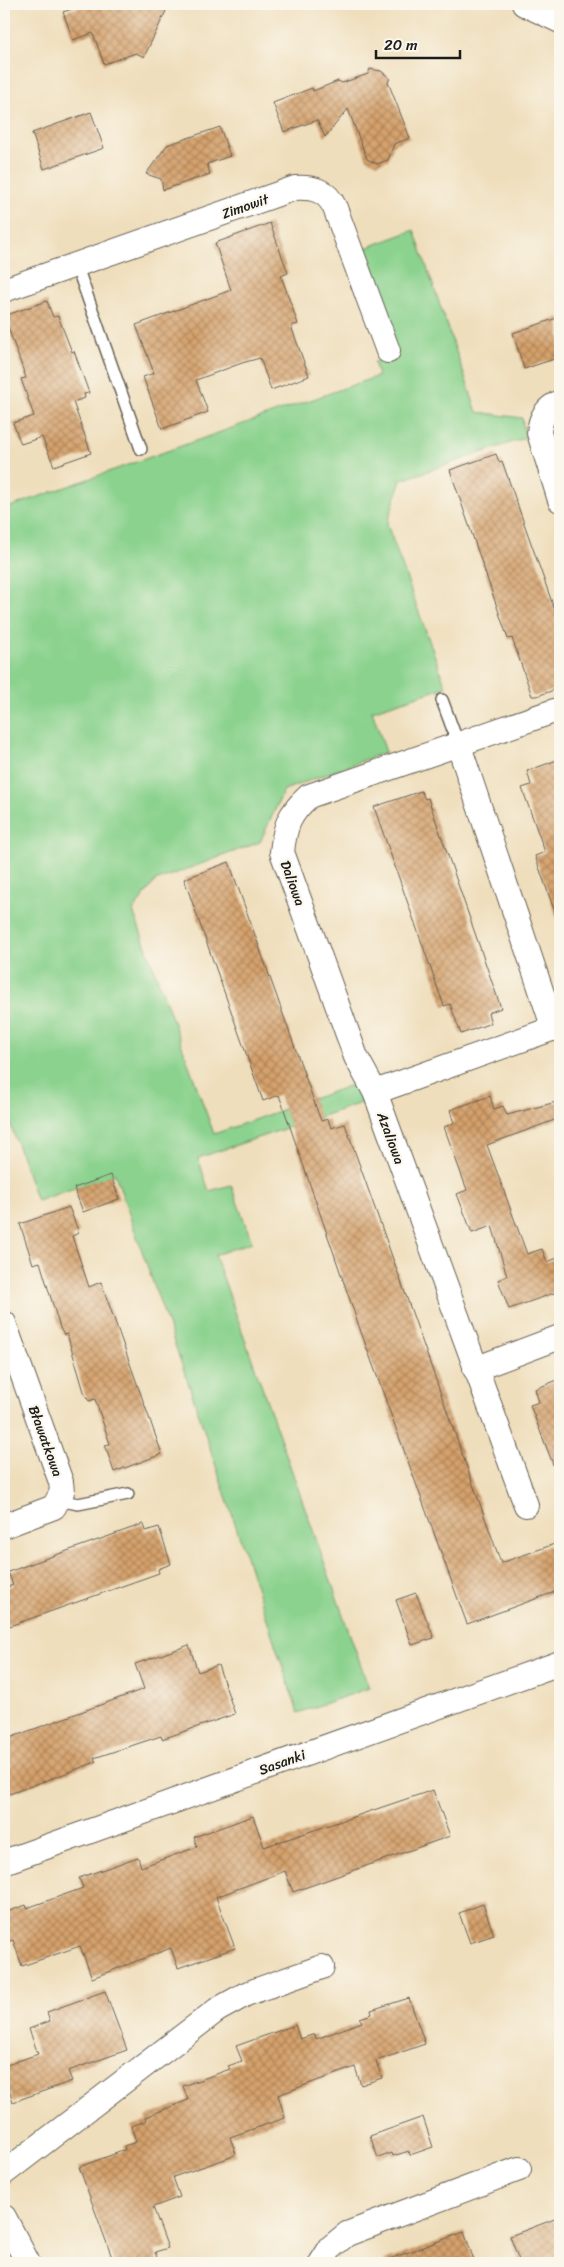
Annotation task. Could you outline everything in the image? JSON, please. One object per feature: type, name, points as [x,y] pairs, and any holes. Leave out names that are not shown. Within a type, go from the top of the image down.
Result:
[{"type":"street","points":[[524,4],[560,21]]},
{"type":"street","name":"Zimowit","points":[[4,290],[295,188],[316,189],[324,193],[335,208],[388,351]]},
{"type":"street","points":[[560,402],[545,412],[540,421],[539,433],[560,500]]},
{"type":"street","name":"Daliowa","points":[[375,1092],[356,1057],[282,852],[285,830],[293,811],[309,796],[560,710]]},
{"type":"street","points":[[375,1092],[557,1028],[459,746]]},
{"type":"street","name":"Azaliowa","points":[[375,1092],[526,1506]]},
{"type":"street","name":"Bławatkowa","points":[[4,1323],[61,1482],[62,1492],[59,1500]]},
{"type":"street","points":[[476,1369],[560,1337]]},
{"type":"street","points":[[4,1526],[44,1512],[54,1507],[59,1500]]},
{"type":"street","name":"Sasanki","points":[[4,1862],[560,1663]]},
{"type":"street","points":[[4,2173],[217,2010],[246,1994],[322,1967]]},
{"type":"street","points":[[321,2263],[332,2247],[347,2234],[519,2169]]},
{"type":"street","points":[[4,2218],[28,2263]]},
{"type":"lane","points":[[76,264],[141,449]]},
{"type":"lane","points":[[442,700],[459,746]]},
{"type":"lane","points":[[59,1500],[78,1504],[128,1494]]},
{"type":"green space","points":[[414,230],[477,412],[522,418],[525,438],[401,480],[387,524],[446,687],[372,711],[386,752],[284,790],[260,842],[155,881],[133,911],[214,1134],[357,1083],[364,1102],[198,1158],[209,1191],[231,1185],[252,1242],[215,1255],[369,1688],[298,1713],[190,1388],[115,1174],[37,1201],[4,1106],[4,509],[378,376],[374,362],[396,355],[360,250]]},
{"type":"building","points":[[87,4],[152,4],[166,11],[144,57],[136,53],[104,64],[93,33],[73,40],[63,12]]},
{"type":"building","points":[[370,69],[381,71],[390,78],[388,82],[410,138],[394,144],[388,160],[377,164],[367,159],[348,109],[325,137],[317,120],[284,132],[273,103],[312,88],[313,91],[338,81],[342,83],[368,74]]},
{"type":"building","points":[[91,112],[104,148],[44,169],[32,133]]},
{"type":"building","points":[[220,127],[230,156],[207,164],[210,174],[163,190],[161,179],[146,174],[167,145]]},
{"type":"building","points":[[270,223],[288,273],[281,276],[298,324],[291,326],[309,376],[271,390],[260,358],[242,363],[196,380],[208,412],[162,429],[143,377],[154,373],[136,325],[231,290],[215,243]]},
{"type":"building","points":[[47,301],[53,317],[58,316],[72,352],[74,351],[89,393],[84,394],[85,398],[73,402],[91,453],[54,466],[42,437],[21,444],[13,423],[34,416],[21,379],[26,378],[4,316]]},
{"type":"building","points":[[560,317],[560,357],[524,369],[513,333]]},
{"type":"building","points":[[496,454],[499,462],[502,461],[560,625],[560,688],[537,696],[532,696],[512,638],[508,639],[450,470]]},
{"type":"building","points":[[560,759],[560,918],[557,918],[535,856],[545,852],[522,788],[531,785],[527,771]]},
{"type":"building","points":[[421,791],[425,799],[428,798],[501,1008],[488,1013],[491,1023],[461,1034],[450,1004],[444,1006],[374,807]]},
{"type":"building","points":[[229,862],[321,1121],[328,1119],[331,1128],[345,1124],[501,1563],[560,1542],[560,1590],[467,1624],[361,1332],[279,1095],[263,1101],[184,879]]},
{"type":"building","points":[[490,1096],[494,1109],[503,1106],[507,1115],[560,1101],[560,1118],[487,1145],[527,1254],[542,1249],[547,1262],[560,1257],[560,1291],[509,1309],[498,1280],[507,1276],[492,1226],[472,1233],[457,1194],[467,1190],[444,1127],[454,1123],[450,1110]]},
{"type":"building","points":[[111,1175],[119,1199],[83,1212],[74,1188]]},
{"type":"building","points":[[69,1207],[79,1233],[72,1236],[89,1287],[101,1282],[162,1454],[114,1472],[105,1445],[110,1444],[95,1399],[89,1401],[85,1395],[67,1334],[64,1335],[60,1328],[40,1262],[33,1264],[20,1224]]},
{"type":"building","points":[[560,1379],[560,1477],[558,1477],[530,1405],[539,1402],[535,1389]]},
{"type":"building","points":[[143,1524],[145,1531],[159,1527],[171,1564],[158,1569],[159,1573],[4,1628],[4,1588],[13,1585],[8,1572]]},
{"type":"building","points":[[416,1593],[434,1638],[412,1645],[396,1600]]},
{"type":"building","points":[[189,1645],[198,1672],[218,1665],[235,1714],[162,1739],[161,1736],[94,1758],[96,1762],[4,1796],[4,1740],[144,1689],[135,1664]]},
{"type":"building","points":[[433,1790],[450,1836],[293,1892],[285,1871],[216,1897],[235,1948],[178,1968],[171,1948],[92,1978],[80,1946],[22,1966],[13,1940],[4,1943],[4,1913],[26,1905],[27,1908],[83,1888],[79,1878],[138,1857],[141,1867],[197,1847],[194,1837],[253,1816],[264,1847]]},
{"type":"building","points":[[483,1904],[494,1935],[470,1943],[459,1913]]},
{"type":"building","points":[[105,1991],[127,2050],[68,2071],[72,2081],[13,2102],[4,2076],[4,2066],[38,2054],[29,2029],[50,2021],[47,2012]]},
{"type":"building","points":[[409,1998],[425,2044],[376,2061],[382,2078],[361,2085],[355,2067],[278,2095],[285,2118],[230,2137],[236,2154],[231,2157],[173,2177],[180,2197],[153,2207],[168,2248],[155,2252],[159,2263],[114,2263],[79,2167],[125,2150],[124,2146],[136,2142],[131,2126],[146,2121],[145,2117],[188,2100],[183,2086],[230,2069],[228,2066],[242,2061],[236,2046],[295,2025],[300,2039],[315,2034],[316,2039],[362,2022],[360,2018],[372,2014],[371,2010]]},
{"type":"building","points":[[423,2117],[433,2147],[410,2155],[409,2151],[393,2156],[392,2153],[378,2158],[370,2136]]},
{"type":"building","points":[[560,2217],[560,2263],[520,2263],[510,2236]]},
{"type":"building","points":[[464,2232],[475,2263],[385,2263],[384,2261]]}]
